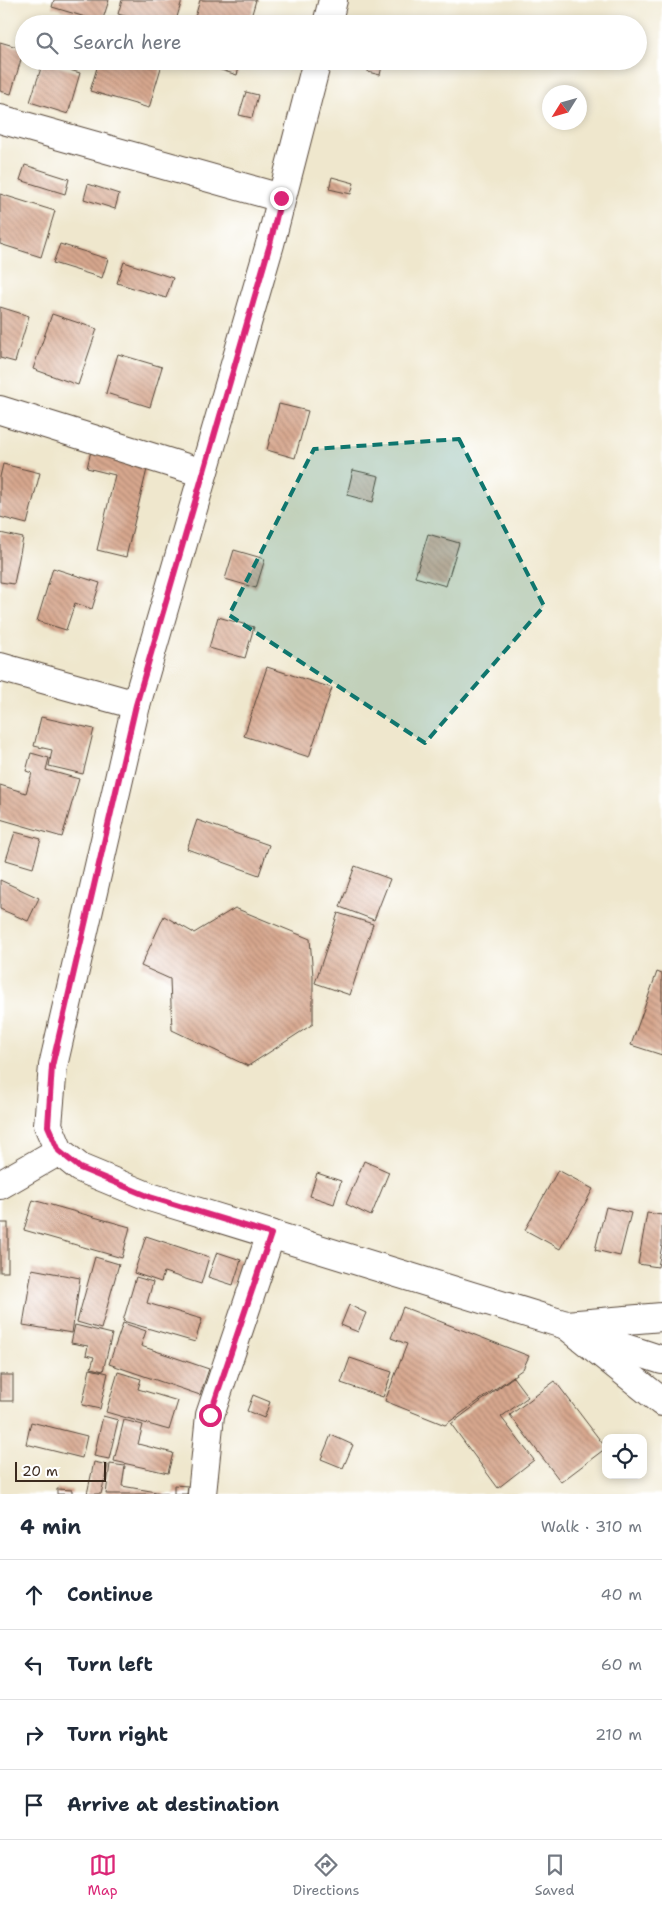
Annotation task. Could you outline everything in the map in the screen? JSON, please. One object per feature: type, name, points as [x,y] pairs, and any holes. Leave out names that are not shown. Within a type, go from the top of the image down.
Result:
[{"type":"street","points":[[329,15],[333,0]]},
{"type":"street","points":[[315,70],[270,244],[136,705],[52,1066],[48,1126],[59,1151],[80,1168],[150,1197],[566,1325],[598,1339],[662,1360]]},
{"type":"street","points":[[0,119],[281,198]]},
{"type":"street","points":[[0,410],[203,473]]},
{"type":"street","points":[[0,668],[136,705]]},
{"type":"street","points":[[0,1185],[59,1151]]},
{"type":"street","points":[[202,1494],[210,1415],[271,1234]]},
{"type":"street","points":[[566,1325],[662,1317]]},
{"type":"street","points":[[566,1325],[601,1330],[662,1343]]},
{"type":"street","points":[[566,1325],[662,1402]]},
{"type":"highlighted area","points":[[459,439],[544,606],[425,743],[229,615],[314,449]]},
{"type":"building","points":[[54,0],[109,0],[104,15],[79,15],[52,7]]},
{"type":"building","points":[[122,0],[182,0],[178,15],[118,14]]},
{"type":"building","points":[[200,0],[256,0],[252,15],[196,15]]},
{"type":"building","points":[[0,42],[15,46],[15,70],[18,70],[11,94],[0,91]]},
{"type":"building","points":[[40,70],[70,70],[80,73],[68,114],[30,102]]},
{"type":"building","points":[[96,70],[160,70],[149,108],[90,91]]},
{"type":"building","points":[[221,70],[238,70],[237,75]]},
{"type":"building","points":[[368,70],[381,70],[380,75],[368,72]]},
{"type":"building","points":[[246,92],[258,95],[252,118],[239,115]]},
{"type":"building","points":[[25,165],[69,179],[65,194],[20,180]]},
{"type":"building","points":[[332,177],[354,183],[351,194],[329,189]]},
{"type":"building","points":[[88,184],[119,194],[115,209],[84,199]]},
{"type":"building","points":[[0,194],[55,211],[41,257],[0,244]]},
{"type":"building","points":[[60,244],[108,259],[102,278],[53,263]]},
{"type":"building","points":[[124,262],[173,278],[166,298],[117,283]]},
{"type":"building","points":[[0,307],[29,316],[15,362],[0,358]]},
{"type":"building","points":[[52,314],[97,329],[78,385],[33,369]]},
{"type":"building","points":[[118,354],[162,367],[150,407],[106,393]]},
{"type":"building","points":[[279,404],[308,411],[295,458],[267,450]]},
{"type":"building","points":[[91,451],[148,465],[126,557],[97,550],[115,475],[87,468]]},
{"type":"building","points":[[3,464],[40,473],[27,524],[0,517],[0,477]]},
{"type":"building","points":[[353,470],[379,476],[373,502],[347,495]]},
{"type":"building","points":[[0,533],[23,538],[14,584],[0,582]]},
{"type":"building","points":[[428,534],[459,543],[446,586],[415,577]]},
{"type":"building","points":[[234,550],[265,559],[256,588],[225,579]]},
{"type":"building","points":[[53,568],[100,583],[92,609],[75,603],[66,630],[37,621]]},
{"type":"building","points":[[218,617],[254,627],[245,658],[209,648]]},
{"type":"building","points":[[267,667],[332,688],[309,757],[244,736]]},
{"type":"building","points":[[41,717],[94,729],[83,774],[49,766],[52,750],[34,746]]},
{"type":"building","points":[[31,753],[49,758],[46,770],[79,779],[62,837],[0,819],[0,785],[26,793],[32,773],[26,771]]},
{"type":"building","points":[[197,820],[269,845],[259,875],[187,849]]},
{"type":"building","points":[[15,832],[41,839],[33,868],[6,860]]},
{"type":"building","points":[[355,866],[390,879],[374,920],[340,907]]},
{"type":"building","points":[[0,880],[39,898],[28,921],[0,909]]},
{"type":"building","points":[[235,908],[310,939],[313,976],[313,1024],[248,1066],[172,1030],[170,979],[141,966],[164,916],[194,933]]},
{"type":"building","points":[[338,913],[373,924],[350,995],[315,983]]},
{"type":"building","points":[[657,972],[662,974],[662,1055],[631,1045]]},
{"type":"building","points":[[364,1161],[389,1172],[371,1216],[346,1204]]},
{"type":"building","points":[[558,1170],[593,1189],[560,1249],[525,1230]]},
{"type":"building","points":[[317,1173],[341,1181],[334,1204],[310,1196]]},
{"type":"building","points":[[33,1200],[130,1227],[122,1258],[24,1230]]},
{"type":"building","points":[[606,1207],[631,1213],[620,1256],[595,1250]]},
{"type":"building","points":[[647,1213],[662,1215],[662,1245],[658,1267],[638,1264]]},
{"type":"building","points":[[0,1223],[8,1223],[8,1272],[0,1272]]},
{"type":"building","points":[[146,1236],[209,1257],[201,1284],[164,1272],[161,1282],[134,1273]]},
{"type":"building","points":[[217,1252],[241,1260],[233,1285],[208,1277]]},
{"type":"building","points":[[95,1257],[119,1264],[101,1329],[77,1322]]},
{"type":"building","points":[[32,1269],[80,1278],[72,1333],[23,1325]]},
{"type":"building","points":[[136,1277],[153,1282],[147,1303],[202,1319],[195,1342],[123,1321]]},
{"type":"building","points":[[349,1305],[366,1313],[358,1332],[341,1325]]},
{"type":"building","points":[[403,1307],[529,1356],[523,1369],[445,1425],[385,1401],[407,1344],[391,1338]]},
{"type":"building","points":[[123,1323],[146,1331],[141,1346],[209,1369],[200,1395],[109,1364]]},
{"type":"building","points":[[75,1325],[112,1334],[103,1371],[91,1368],[94,1357],[86,1355],[88,1346],[71,1343]]},
{"type":"building","points":[[350,1358],[392,1372],[383,1397],[341,1383]]},
{"type":"building","points":[[90,1369],[108,1373],[100,1409],[82,1405]]},
{"type":"building","points":[[118,1372],[141,1379],[138,1389],[178,1401],[169,1430],[106,1412]]},
{"type":"building","points":[[0,1375],[13,1375],[13,1401],[0,1401]]},
{"type":"building","points":[[513,1377],[528,1397],[501,1417],[534,1460],[498,1488],[451,1424]]},
{"type":"building","points":[[555,1381],[602,1443],[602,1451],[561,1482],[510,1415]]},
{"type":"building","points":[[253,1395],[270,1402],[264,1418],[247,1411]]},
{"type":"building","points":[[103,1416],[118,1420],[109,1459],[94,1456]]},
{"type":"building","points":[[124,1420],[143,1425],[138,1444],[173,1453],[168,1473],[114,1461]]},
{"type":"building","points":[[31,1422],[87,1436],[82,1458],[26,1444]]},
{"type":"building","points":[[331,1435],[353,1445],[343,1468],[321,1459]]},
{"type":"building","points":[[94,1462],[108,1465],[101,1494],[87,1494]]},
{"type":"building","points":[[110,1464],[125,1466],[122,1486],[168,1494],[106,1494]]},
{"type":"building","points":[[174,1485],[188,1486],[187,1494],[174,1494]]},
{"type":"building","points":[[57,1489],[72,1490],[72,1494],[57,1494]]},
{"type":"route","points":[[210,1415],[271,1234],[150,1197],[80,1168],[59,1151],[48,1126],[52,1066],[136,705],[270,244],[281,198]]}]
